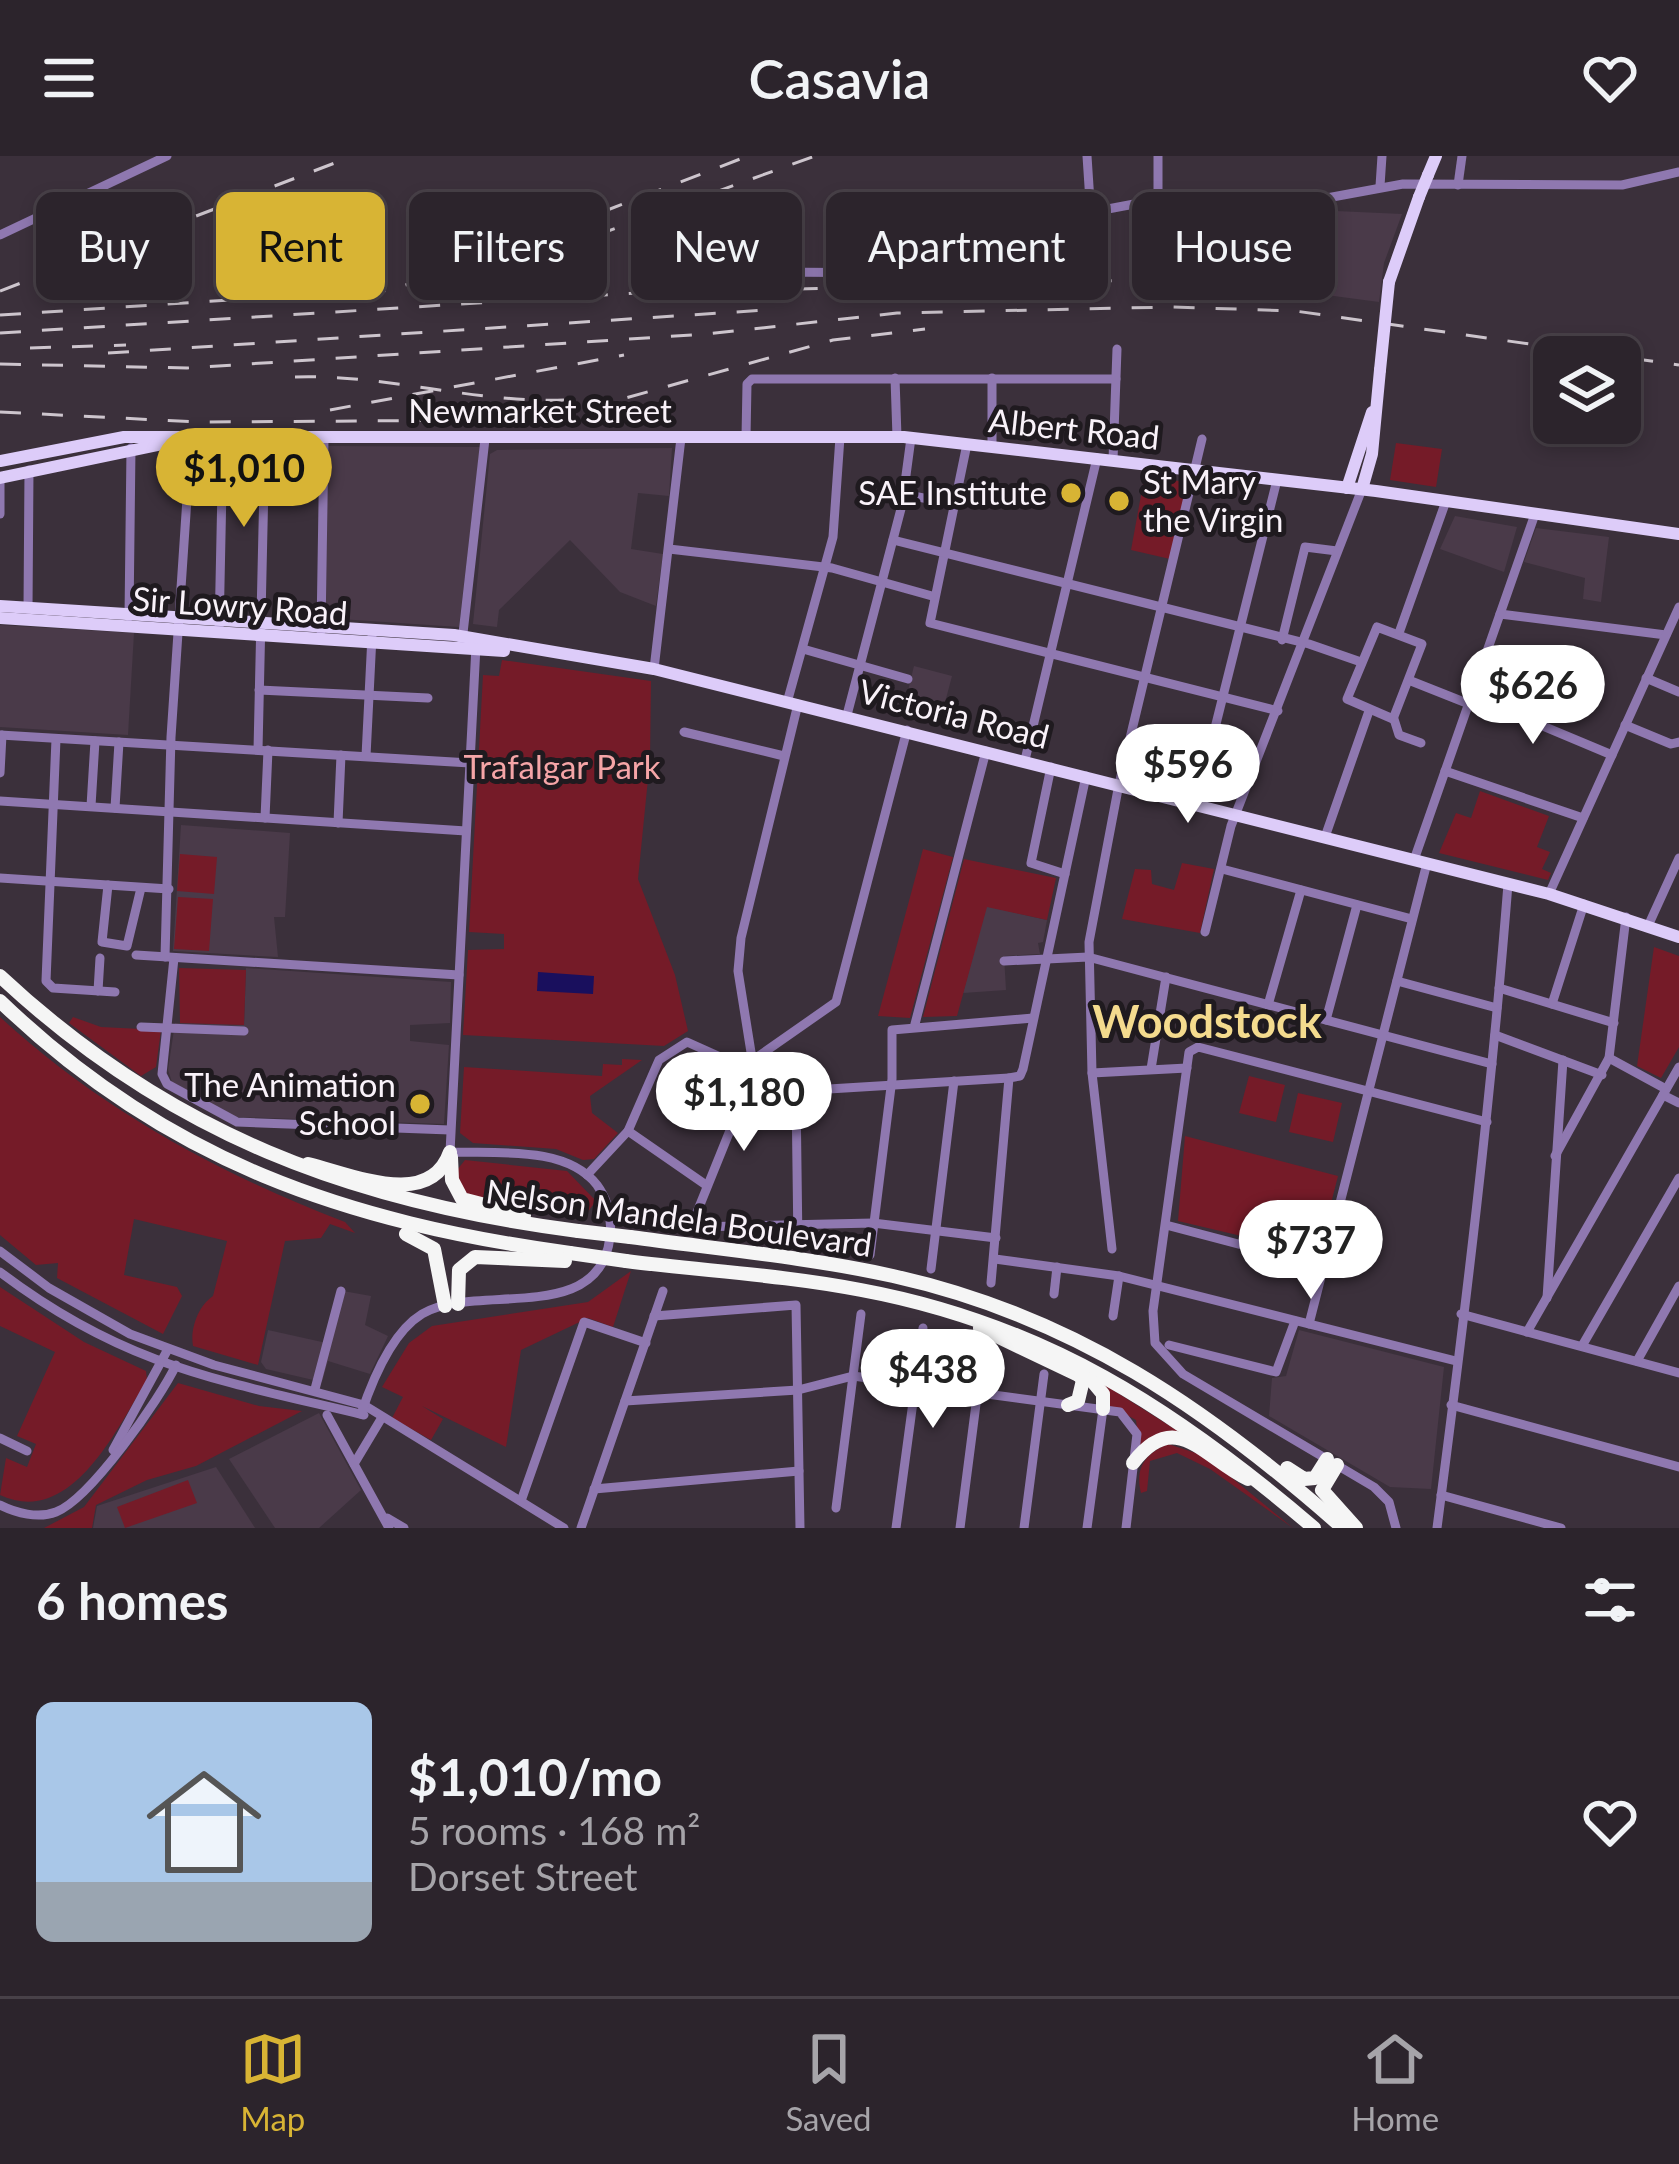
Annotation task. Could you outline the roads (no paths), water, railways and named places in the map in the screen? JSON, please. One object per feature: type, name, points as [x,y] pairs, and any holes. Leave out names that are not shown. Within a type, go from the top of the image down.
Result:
[{"type":"highway","name":"Nelson Mandela Boulevard","points":[[0,976],[95,1057],[240,1142],[332,1180],[414,1204],[861,1270],[967,1296],[1075,1339],[1168,1389],[1256,1451],[1343,1528]]},
{"type":"highway","name":"Nelson Mandela Boulevard","points":[[0,1001],[121,1099],[188,1141],[293,1189],[422,1229],[570,1257],[859,1289],[958,1313],[1027,1337],[1117,1382],[1186,1424],[1314,1528]]},
{"type":"highway","points":[[240,1142],[415,1187],[436,1178],[450,1152]]},
{"type":"highway","points":[[450,1152],[456,1191],[472,1206],[579,1228]]},
{"type":"highway","points":[[293,1189],[323,1208],[421,1238],[439,1260],[451,1305]]},
{"type":"highway","points":[[451,1305],[456,1277],[475,1257],[570,1257]]},
{"type":"highway","points":[[958,1313],[1099,1387],[1103,1409]]},
{"type":"highway","points":[[1068,1406],[1078,1401],[1083,1390],[1078,1374]]},
{"type":"highway","points":[[1168,1389],[1235,1425],[1304,1479],[1315,1478],[1332,1462]]},
{"type":"highway","points":[[1133,1463],[1149,1444],[1174,1437],[1195,1443],[1242,1477],[1264,1485]]},
{"type":"highway","points":[[1332,1462],[1322,1490],[1357,1528]]},
{"type":"main road","points":[[1354,488],[1378,394],[1389,282],[1436,156]]},
{"type":"main road","name":"Albert Road","points":[[746,437],[904,438],[967,444],[1354,488],[1679,534]]},
{"type":"main road","name":"Newmarket Street","points":[[0,461],[83,441],[746,437]]},
{"type":"main road","name":"Newmarket Street","points":[[0,478],[190,439]]},
{"type":"main road","name":"Sir Lowry Road","points":[[0,606],[28,614]]},
{"type":"main road","name":"Sir Lowry Road","points":[[0,618],[28,614],[469,643]]},
{"type":"main road","name":"Victoria Road","points":[[469,643],[654,668],[793,700],[1550,894],[1679,937]]},
{"type":"street","points":[[0,236],[167,156]]},
{"type":"street","points":[[1087,156],[1090,192]]},
{"type":"street","points":[[1158,156],[1158,192]]},
{"type":"street","points":[[1379,187],[1382,156]]},
{"type":"street","points":[[1458,185],[1462,156]]},
{"type":"street","points":[[1335,196],[1379,187],[1622,185],[1679,172]]},
{"type":"street","points":[[1113,460],[1117,349]]},
{"type":"street","points":[[847,715],[902,494],[904,438],[895,378]]},
{"type":"street","points":[[992,379],[992,447]]},
{"type":"street","points":[[746,437],[748,381],[1116,379]]},
{"type":"street","points":[[840,437],[826,567],[802,650],[784,756],[741,938],[738,971],[756,1058],[754,1071],[691,1227],[873,1222],[996,1238]]},
{"type":"street","points":[[654,668],[681,438]]},
{"type":"street","points":[[190,439],[172,745],[169,1028],[162,1074],[167,1084],[237,1122],[450,1130]]},
{"type":"street","points":[[219,626],[223,439]]},
{"type":"street","points":[[265,818],[259,689],[266,439]]},
{"type":"street","points":[[321,632],[324,439]]},
{"type":"street","points":[[363,1410],[404,1330],[424,1313],[451,1305],[571,1290],[595,1271],[610,1241],[605,1200],[587,1175],[556,1160],[450,1152],[470,763],[469,643],[485,439]]},
{"type":"street","points":[[1112,1249],[1092,1073],[1088,957],[1119,784],[1202,439]]},
{"type":"street","points":[[967,444],[929,622],[1278,711]]},
{"type":"street","points":[[129,620],[131,448]]},
{"type":"street","points":[[1025,760],[1097,458]]},
{"type":"street","points":[[28,614],[29,470]]},
{"type":"street","points":[[0,478],[0,514]]},
{"type":"street","points":[[1196,804],[1277,480]]},
{"type":"street","points":[[1205,932],[1238,815],[1337,551],[1354,488]]},
{"type":"street","points":[[902,494],[954,504]]},
{"type":"street","points":[[1399,633],[1446,501]]},
{"type":"street","points":[[1309,1324],[1445,771],[1535,514]]},
{"type":"street","points":[[893,540],[1361,662]]},
{"type":"street","points":[[1282,640],[1310,545],[1337,551]]},
{"type":"street","points":[[669,549],[826,567],[932,596]]},
{"type":"street","points":[[1550,894],[1679,607]]},
{"type":"street","points":[[1500,614],[1666,634]]},
{"type":"street","points":[[1394,719],[1347,699],[1375,628],[1422,644],[1394,719],[1400,735],[1421,743]]},
{"type":"street","points":[[366,756],[372,635]]},
{"type":"street","points":[[802,650],[908,679]]},
{"type":"street","points":[[1646,678],[1679,692]]},
{"type":"street","points":[[1411,681],[1612,755]]},
{"type":"street","points":[[259,689],[428,698]]},
{"type":"street","points":[[1325,837],[1369,711]]},
{"type":"street","points":[[1625,725],[1671,744],[1679,742]]},
{"type":"street","points":[[756,1058],[838,997],[907,730]]},
{"type":"street","points":[[684,732],[784,756]]},
{"type":"street","points":[[0,773],[1,735],[470,763]]},
{"type":"street","points":[[56,739],[46,981],[53,988],[115,992]]},
{"type":"street","points":[[91,806],[95,741]]},
{"type":"street","points":[[115,808],[119,742]]},
{"type":"street","points":[[915,1024],[986,750]]},
{"type":"street","points":[[338,823],[341,755]]},
{"type":"street","points":[[1051,767],[1030,861],[1064,874]]},
{"type":"street","points":[[1445,771],[1583,818]]},
{"type":"street","points":[[587,1175],[628,1131],[659,1060],[685,1043],[796,1091],[1021,1074],[1086,776]]},
{"type":"street","points":[[0,801],[466,831]]},
{"type":"street","points":[[1648,926],[1679,858]]},
{"type":"street","points":[[1222,869],[1412,919]]},
{"type":"street","points":[[0,878],[169,889]]},
{"type":"street","points":[[1437,1528],[1461,1314],[1476,1246],[1508,884]]},
{"type":"street","points":[[108,885],[102,942],[130,944],[141,887]]},
{"type":"street","points":[[1268,1005],[1301,890]]},
{"type":"street","points":[[1552,1004],[1584,904]]},
{"type":"street","points":[[1326,1020],[1358,905]]},
{"type":"street","points":[[1555,1156],[1610,1058],[1626,917]]},
{"type":"street","points":[[136,956],[459,975]]},
{"type":"street","points":[[1004,961],[1088,957],[1492,1064]]},
{"type":"street","points":[[98,991],[100,958]]},
{"type":"street","points":[[1151,1070],[1166,976]]},
{"type":"street","points":[[1397,981],[1497,1008]]},
{"type":"street","points":[[1499,988],[1614,1023]]},
{"type":"street","points":[[870,1255],[891,1085],[892,1030],[915,1024],[1034,1018]]},
{"type":"street","points":[[140,1027],[244,1031]]},
{"type":"street","points":[[1495,1035],[1602,1075]]},
{"type":"street","points":[[1396,1528],[1383,1495],[1183,1374],[1160,1354],[1151,1327],[1186,1068],[1195,1046],[1487,1122]]},
{"type":"street","points":[[1610,1058],[1679,1103]]},
{"type":"street","points":[[1546,1298],[1563,1060]]},
{"type":"street","points":[[1527,1332],[1679,1066]]},
{"type":"street","points":[[1092,1073],[1186,1068]]},
{"type":"street","points":[[991,1283],[1009,1078]]},
{"type":"street","points":[[931,1269],[954,1081]]},
{"type":"street","points":[[796,1091],[798,1246]]},
{"type":"street","points":[[628,1131],[706,1185]]},
{"type":"street","points":[[1582,1346],[1679,1178]]},
{"type":"street","points":[[1166,1225],[1322,1266]]},
{"type":"street","points":[[0,1251],[91,1314],[168,1349],[315,1390],[363,1410],[564,1528]]},
{"type":"street","points":[[995,1259],[1119,1276],[1456,1361]]},
{"type":"street","points":[[1054,1294],[1057,1267]]},
{"type":"street","points":[[0,1272],[71,1323],[161,1365],[363,1410]]},
{"type":"street","points":[[1113,1316],[1119,1276]]},
{"type":"street","points":[[1637,1361],[1679,1286]]},
{"type":"street","points":[[315,1390],[341,1291]]},
{"type":"street","points":[[581,1528],[663,1291]]},
{"type":"street","points":[[654,1316],[796,1305],[800,1528]]},
{"type":"street","points":[[836,1508],[861,1314]]},
{"type":"street","points":[[1461,1314],[1679,1373]]},
{"type":"street","points":[[1168,1345],[1278,1372],[1294,1321]]},
{"type":"street","points":[[521,1501],[584,1322],[646,1343]]},
{"type":"street","points":[[896,1528],[923,1328]]},
{"type":"street","points":[[111,1455],[168,1349]]},
{"type":"street","points":[[960,1528],[983,1350]]},
{"type":"street","points":[[0,1505],[27,1514],[54,1513],[70,1504],[134,1433],[181,1354]]},
{"type":"street","points":[[1024,1528],[1044,1374]]},
{"type":"street","points":[[625,1401],[798,1390],[853,1376],[1120,1412],[1133,1423],[1126,1528]]},
{"type":"street","points":[[1451,1405],[1679,1467]]},
{"type":"street","points":[[1087,1528],[1103,1409]]},
{"type":"street","points":[[326,1415],[389,1528]]},
{"type":"street","points":[[353,1464],[381,1419]]},
{"type":"street","points":[[0,1438],[27,1451]]},
{"type":"street","points":[[594,1489],[799,1472]]},
{"type":"street","points":[[1441,1495],[1561,1528]]},
{"type":"street","points":[[25,1528],[27,1514]]},
{"type":"street","points":[[382,1515],[404,1528]]},
{"type":"railway","points":[[0,291],[353,156]]},
{"type":"railway","points":[[385,291],[428,279],[748,156]]},
{"type":"railway","points":[[607,231],[815,156]]},
{"type":"railway","points":[[0,333],[637,293],[1132,280]]},
{"type":"railway","points":[[0,315],[230,300]]},
{"type":"railway","points":[[0,364],[187,368],[707,334],[897,313],[1171,307],[1295,311],[1679,365]]},
{"type":"railway","points":[[108,353],[767,310]]},
{"type":"railway","points":[[0,412],[199,422],[513,420],[597,406],[833,340],[925,329]]},
{"type":"railway","points":[[30,348],[126,345]]},
{"type":"railway","points":[[330,410],[624,355]]},
{"type":"railway","points":[[295,377],[564,400]]},
{"type":"place","name":"SAE Institute","points":[[1071,493]]},
{"type":"place","name":"St Mary the Virgin","points":[[1119,501]]},
{"type":"place","name":"The Animation School","points":[[420,1104]]},
{"type":"district","name":"Woodstock","points":[[1207,1022]]},
{"type":"park label","name":"Trafalgar Park","points":[[562,767]]}]
